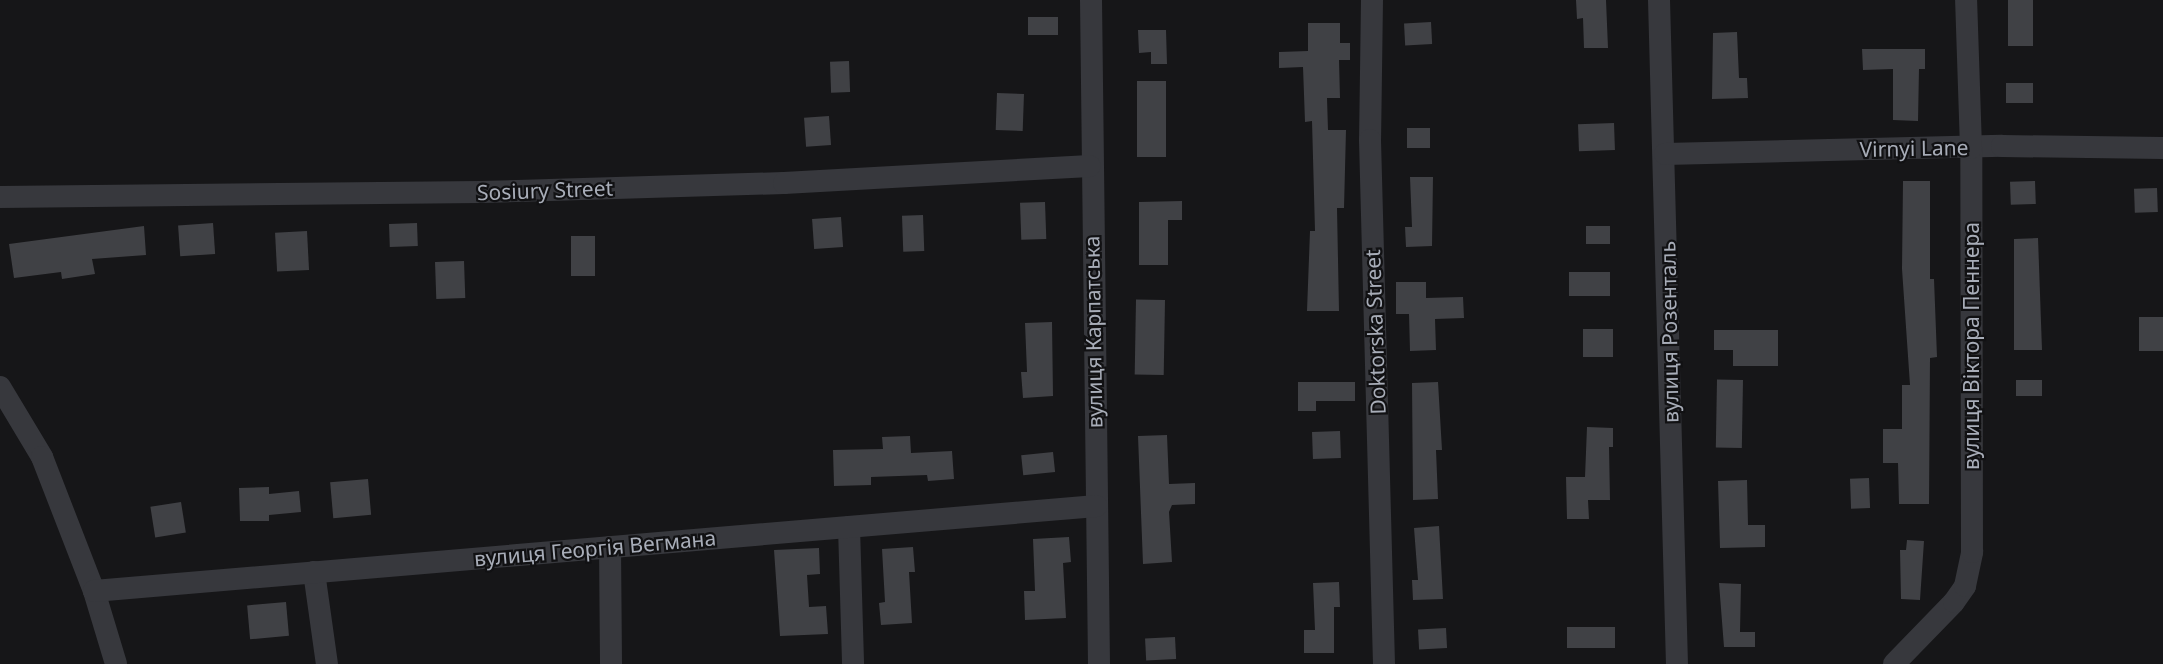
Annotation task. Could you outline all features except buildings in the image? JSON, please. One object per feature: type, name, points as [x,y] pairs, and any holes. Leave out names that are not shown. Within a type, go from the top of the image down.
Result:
[{"type":"street","name":"вулиця Карпатська","points":[[1091,0],[1090,166],[1099,664]]},
{"type":"street","name":"Doktorska Street","points":[[1371,0],[1370,140],[1384,664]]},
{"type":"street","name":"вулиця Розенталь","points":[[1659,0],[1665,153],[1677,664]]},
{"type":"street","name":"вулиця Віктора Пеннера","points":[[1894,664],[1954,602],[1965,586],[1972,552],[1971,148],[1966,0]]},
{"type":"street","name":"Virnyi Lane","points":[[1665,153],[1971,148],[2163,148]]},
{"type":"street","name":"Sosiury Street","points":[[0,197],[504,191],[784,183],[1090,166]]},
{"type":"street","points":[[0,387],[42,457],[94,591],[116,664]]},
{"type":"street","name":"вулиця Георгія Вегмана","points":[[94,591],[1096,506]]},
{"type":"street","points":[[849,526],[853,664]]},
{"type":"street","points":[[610,547],[611,664]]},
{"type":"street","points":[[314,572],[327,664]]}]
